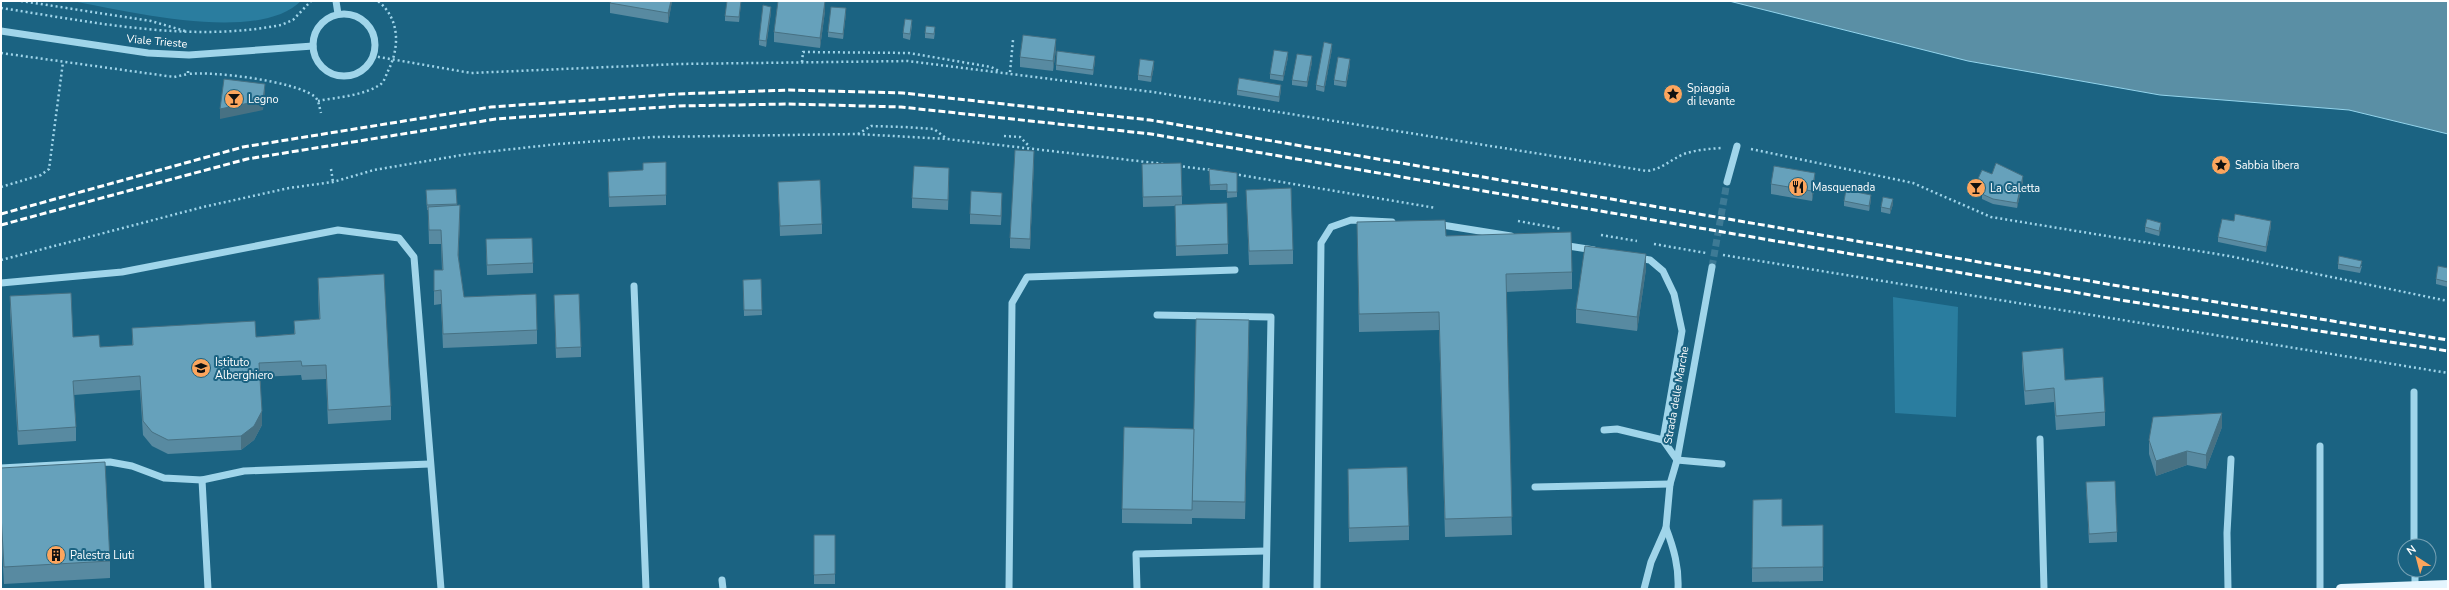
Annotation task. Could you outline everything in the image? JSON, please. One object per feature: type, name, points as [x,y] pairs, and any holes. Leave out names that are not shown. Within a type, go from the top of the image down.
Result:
[{"type":"main road","points":[[2341,589],[2448,585]]},
{"type":"street","points":[[336,1],[338,14]]},
{"type":"street","points":[[338,14],[356,17],[370,29],[375,47],[373,56],[360,72],[349,76],[338,76],[328,73],[320,66],[314,56],[314,35],[319,26],[338,14]]},
{"type":"street","name":"Viale Trieste","points":[[1,31],[148,53],[189,55],[313,46]]},
{"type":"street","points":[[1727,182],[1737,146]]},
{"type":"street","points":[[1317,589],[1321,243],[1331,227],[1351,220],[1398,222]]},
{"type":"street","points":[[1429,224],[1452,225],[1521,237]]},
{"type":"street","points":[[1,283],[122,272],[338,230],[399,238],[414,257],[441,589]]},
{"type":"street","points":[[1551,243],[1604,252]]},
{"type":"street","points":[[1627,256],[1650,260],[1663,271],[1674,294],[1682,331],[1663,440]]},
{"type":"street","name":"Strada delle Marche","points":[[1644,589],[1651,562],[1666,528],[1670,484],[1677,460],[1712,267]]},
{"type":"street","points":[[1010,589],[1012,302],[1027,278],[1235,270]]},
{"type":"street","points":[[634,286],[646,589]]},
{"type":"street","points":[[1157,315],[1271,317],[1266,589]]},
{"type":"street","points":[[2414,392],[2414,538]]},
{"type":"street","points":[[1604,430],[1617,429],[1663,440],[1677,460],[1722,464]]},
{"type":"street","points":[[2040,439],[2044,589]]},
{"type":"street","points":[[2320,446],[2320,589]]},
{"type":"street","points":[[2228,589],[2227,533],[2231,459]]},
{"type":"street","points":[[1,468],[110,462],[132,466],[164,478],[202,480],[244,471],[430,464]]},
{"type":"street","points":[[202,480],[208,589]]},
{"type":"street","points":[[1535,487],[1670,484]]},
{"type":"street","name":"Strada delle Marche","points":[[1666,528],[1675,553],[1678,574],[1678,589]]},
{"type":"street","points":[[1137,589],[1136,554],[1266,550]]},
{"type":"street","points":[[2414,578],[2414,587]]},
{"type":"street","points":[[722,580],[723,589]]},
{"type":"path","points":[[21,1],[151,21],[189,32]]},
{"type":"path","points":[[1,8],[150,30],[189,32],[281,25],[293,20],[311,1]]},
{"type":"path","points":[[318,101],[368,90],[382,84],[394,59],[397,41],[395,24],[384,6],[378,1]]},
{"type":"path","points":[[188,74],[189,32]]},
{"type":"path","points":[[1010,72],[1013,40]]},
{"type":"path","points":[[802,62],[803,52],[909,53],[991,68],[1002,73]]},
{"type":"path","points":[[1,53],[174,77],[204,72],[262,81],[293,87],[313,96],[318,101],[321,112]]},
{"type":"path","points":[[373,56],[471,74],[678,64],[908,61],[1153,92],[1647,171],[1660,169],[1682,155],[1695,151],[1737,146],[1913,183],[1991,217],[2229,256],[2448,301]]},
{"type":"path","points":[[1,187],[41,175],[49,169],[63,62]]},
{"type":"path","points":[[858,134],[871,126],[904,127],[934,129],[947,139]]},
{"type":"path","points":[[1,260],[203,207],[289,188],[333,182],[374,170],[468,154],[558,144],[653,137],[858,134],[947,139],[1031,147],[1165,164]]},
{"type":"path","points":[[1004,136],[1020,137],[1031,147]]},
{"type":"path","points":[[1173,165],[1212,170]]},
{"type":"path","points":[[331,169],[333,182]]},
{"type":"path","points":[[1228,173],[1440,208]]},
{"type":"path","points":[[1510,220],[1565,229]]},
{"type":"path","points":[[1596,234],[1643,242]]},
{"type":"path","points":[[1651,243],[1714,254]]},
{"type":"path","points":[[1722,255],[2448,373]]},
{"type":"shaded area","points":[[72,1],[301,1],[281,14],[255,21],[224,23],[157,17]]},
{"type":"shaded area","points":[[1729,1],[2448,1],[2448,134],[2349,110],[2160,95],[1968,61]]},
{"type":"shaded area","points":[[1893,297],[1958,307],[1956,417],[1895,413]]},
{"type":"building","points":[[611,1],[671,1],[668,13],[610,3]]},
{"type":"building","points":[[727,1],[741,1],[739,17],[725,16]]},
{"type":"building","points":[[778,1],[825,1],[820,38],[774,32]]},
{"type":"building","points":[[763,5],[771,7],[766,41],[759,40]]},
{"type":"building","points":[[831,7],[846,8],[843,34],[828,32]]},
{"type":"building","points":[[905,19],[912,20],[910,34],[903,33]]},
{"type":"building","points":[[926,26],[935,27],[934,34],[925,33]]},
{"type":"building","points":[[1023,35],[1056,39],[1053,61],[1020,57]]},
{"type":"building","points":[[1324,42],[1332,44],[1324,87],[1316,85]]},
{"type":"building","points":[[1274,50],[1288,52],[1283,76],[1270,74]]},
{"type":"building","points":[[1057,51],[1095,56],[1093,70],[1056,65]]},
{"type":"building","points":[[1297,54],[1312,56],[1307,82],[1292,80]]},
{"type":"building","points":[[1338,57],[1350,59],[1346,82],[1334,80]]},
{"type":"building","points":[[1140,59],[1154,61],[1151,77],[1138,75]]},
{"type":"building","points":[[1239,78],[1281,85],[1279,97],[1237,90]]},
{"type":"building","points":[[224,79],[265,84],[263,100],[220,109]]},
{"type":"building","points":[[1015,150],[1034,151],[1030,239],[1010,238]]},
{"type":"building","points":[[666,162],[666,195],[609,197],[608,172],[643,170],[643,163]]},
{"type":"building","points":[[1181,163],[1182,196],[1143,197],[1142,164]]},
{"type":"building","points":[[1996,163],[2023,176],[2017,203],[1993,199],[1982,194],[1985,187],[1976,183],[1982,170],[1992,174]]},
{"type":"building","points":[[914,166],[949,168],[948,200],[912,198]]},
{"type":"building","points":[[1774,166],[1815,173],[1812,191],[1771,184]]},
{"type":"building","points":[[1209,169],[1237,173],[1237,192],[1227,192],[1227,184],[1210,185]]},
{"type":"building","points":[[820,180],[822,224],[780,226],[778,182]]},
{"type":"building","points":[[1291,188],[1293,250],[1249,251],[1246,190]]},
{"type":"building","points":[[456,189],[457,204],[427,205],[426,190]]},
{"type":"building","points":[[1846,190],[1871,195],[1869,206],[1844,201]]},
{"type":"building","points":[[971,191],[1002,193],[1001,216],[970,214]]},
{"type":"building","points":[[1883,197],[1893,199],[1890,209],[1881,207]]},
{"type":"building","points":[[1227,203],[1228,244],[1176,246],[1175,205]]},
{"type":"building","points":[[460,205],[458,255],[464,297],[536,294],[537,330],[443,334],[441,290],[434,291],[434,270],[443,270],[441,230],[429,230],[428,207]]},
{"type":"building","points":[[2235,214],[2271,221],[2266,247],[2218,237],[2222,219],[2234,221]]},
{"type":"building","points":[[2147,219],[2161,223],[2159,231],[2145,227]]},
{"type":"building","points":[[1445,220],[1446,236],[1571,232],[1572,272],[1506,274],[1512,517],[1445,519],[1439,312],[1359,314],[1357,222]]},
{"type":"building","points":[[532,238],[533,263],[487,265],[486,239]]},
{"type":"building","points":[[1585,246],[1646,254],[1637,317],[1576,309]]},
{"type":"building","points":[[2339,256],[2362,261],[2360,268],[2338,264]]},
{"type":"building","points":[[2438,266],[2448,268],[2448,282],[2436,279]]},
{"type":"building","name":"Istituto Alberghiero","points":[[384,274],[391,406],[328,410],[326,365],[302,366],[301,361],[259,363],[262,411],[254,426],[241,436],[168,440],[152,432],[143,421],[140,376],[73,381],[76,427],[18,431],[10,296],[71,293],[73,337],[99,335],[100,347],[133,345],[132,328],[255,321],[256,337],[295,334],[294,321],[320,319],[318,278]]},
{"type":"building","points":[[761,279],[762,310],[744,310],[743,280]]},
{"type":"building","points":[[579,294],[581,347],[556,348],[554,295]]},
{"type":"building","points":[[1196,319],[1249,320],[1245,502],[1192,501]]},
{"type":"building","points":[[2063,348],[2065,380],[2103,377],[2105,412],[2056,416],[2054,388],[2025,391],[2022,352]]},
{"type":"building","points":[[2222,413],[2206,455],[2187,451],[2156,461],[2149,440],[2153,417]]},
{"type":"building","points":[[1124,427],[1194,429],[1192,510],[1122,509]]},
{"type":"building","name":"Palestra Liuti","points":[[105,462],[110,561],[4,567],[1,514],[1,468]]},
{"type":"building","points":[[1407,467],[1409,526],[1349,528],[1348,469]]},
{"type":"building","points":[[2115,481],[2117,532],[2089,534],[2086,482]]},
{"type":"building","points":[[1782,499],[1782,526],[1823,525],[1823,567],[1752,568],[1753,500]]},
{"type":"building","points":[[814,535],[835,535],[835,574],[814,575]]},
{"type":"tunnel","points":[[1712,267],[1727,182]]},
{"type":"railway","points":[[1,214],[243,147],[491,107],[677,94],[789,90],[903,93],[1150,120],[2119,286],[2448,340]]},
{"type":"railway","points":[[1,225],[247,159],[496,119],[678,106],[787,104],[901,107],[1151,134],[2120,300],[2448,351]]},
{"type":"place","name":"Spiaggia di levante","points":[[1673,94]]},
{"type":"place","name":"Legno","points":[[234,99]]},
{"type":"place","name":"Sabbia libera","points":[[2221,165]]},
{"type":"place","name":"Masquenada","points":[[1798,187]]},
{"type":"place","name":"La Caletta","points":[[1976,188]]},
{"type":"place","name":"Istituto Alberghiero","points":[[201,368]]},
{"type":"place","name":"Palestra Liuti","points":[[56,555]]}]
